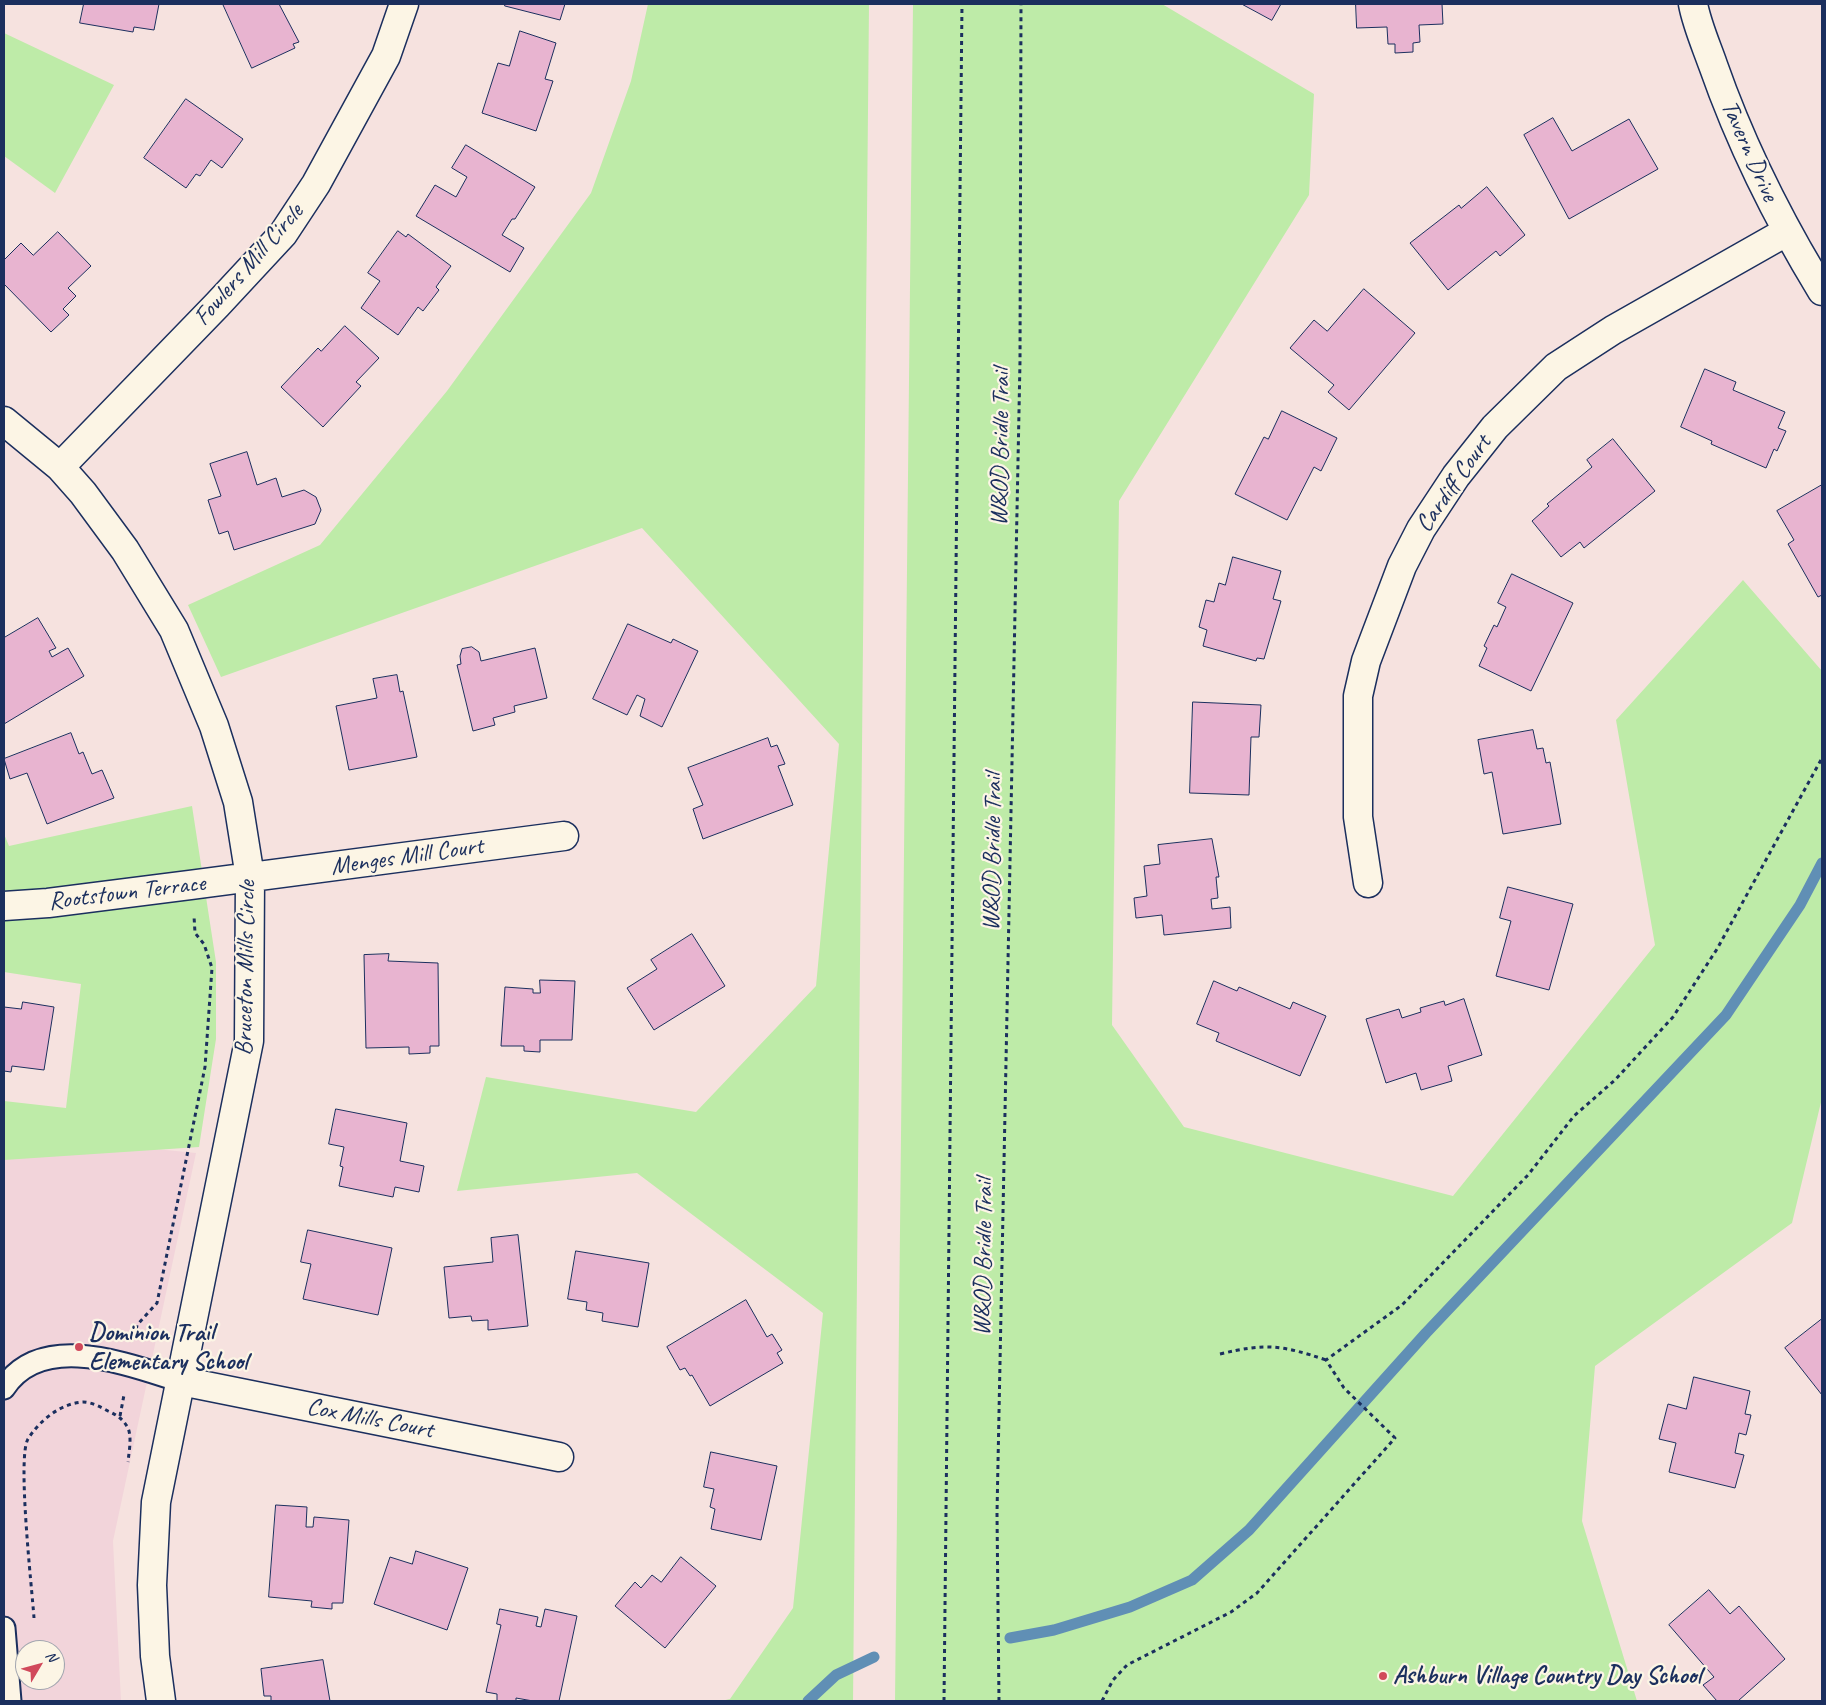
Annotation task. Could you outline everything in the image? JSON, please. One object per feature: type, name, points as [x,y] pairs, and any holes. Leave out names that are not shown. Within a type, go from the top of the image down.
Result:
[{"type":"street","name":"Fowlers Mill Circle","points":[[60,467],[283,234],[316,184],[386,56],[404,4]]},
{"type":"street","name":"Tavern Drive","points":[[1692,4],[1728,106],[1761,182],[1786,232],[1822,291]]},
{"type":"street","name":"Cardiff Court","points":[[1368,883],[1358,817],[1358,696],[1372,644],[1402,566],[1421,529],[1456,476],[1494,427],[1556,367],[1612,330],[1786,232]]},
{"type":"street","name":"Bruceton Mills Circle","points":[[4,421],[60,467],[83,493],[125,550],[174,630],[214,726],[235,792],[250,878],[249,1041],[182,1381],[156,1502],[152,1585],[155,1656],[161,1701]]},
{"type":"street","name":"Menges Mill Court","points":[[250,878],[564,836]]},
{"type":"street","name":"Rootstown Terrace","points":[[4,906],[40,904],[250,878]]},
{"type":"street","name":"Cox Mills Court","points":[[182,1381],[558,1457]]},
{"type":"lane","points":[[4,1388],[10,1379],[34,1360],[68,1354],[130,1365],[182,1381]]},
{"type":"lane","points":[[4,1628],[10,1701]]},
{"type":"path","points":[[944,1701],[962,4]]},
{"type":"path","name":"W&OD Bridle Trail","points":[[999,1701],[996,1513],[1020,371],[1021,4]]},
{"type":"path","points":[[1326,1360],[1402,1305],[1528,1175],[1574,1116],[1615,1080],[1673,1017],[1716,949],[1822,758]]},
{"type":"path","points":[[120,1416],[137,1325],[157,1303],[205,1067],[212,968],[204,944],[195,933],[190,885]]},
{"type":"path","points":[[1102,1701],[1113,1680],[1127,1665],[1231,1612],[1257,1593],[1395,1438],[1344,1388],[1326,1360],[1292,1348],[1253,1346],[1220,1354]]},
{"type":"path","points":[[34,1621],[23,1468],[27,1440],[47,1417],[63,1407],[84,1402],[97,1405],[120,1416],[128,1428],[127,1471]]},
{"type":"shaded area","name":"Dominion Trail Elementary School","points":[[4,1134],[196,1153],[113,1541],[121,1701],[4,1701]]},
{"type":"green space","points":[[648,4],[869,4],[853,1701],[721,1701],[730,1699],[793,1608],[823,1313],[637,1173],[457,1191],[486,1077],[696,1112],[816,986],[839,744],[642,528],[221,677],[188,605],[320,545],[447,391],[591,193],[631,81]]},
{"type":"green space","points":[[913,4],[1162,4],[1314,94],[1309,195],[1119,501],[1112,1025],[1184,1127],[1453,1196],[1655,945],[1616,720],[1743,580],[1822,671],[1822,1098],[1792,1223],[1595,1366],[1582,1521],[1637,1701],[895,1701]]},
{"type":"green space","points":[[4,33],[114,85],[55,193],[4,156]]},
{"type":"green space","points":[[192,806],[216,962],[216,1039],[199,1147],[4,1160],[4,1101],[66,1108],[81,984],[4,972],[4,834],[9,846]]},
{"type":"building","points":[[84,4],[159,4],[154,30],[134,27],[133,32],[80,23]]},
{"type":"building","points":[[223,4],[279,4],[299,42],[293,44],[295,48],[252,68]]},
{"type":"building","points":[[505,4],[565,4],[560,20],[505,6]]},
{"type":"building","points":[[1242,4],[1281,4],[1272,20]]},
{"type":"building","points":[[1356,4],[1442,4],[1443,24],[1419,25],[1420,42],[1413,43],[1413,52],[1395,53],[1395,44],[1388,44],[1387,27],[1357,28]]},
{"type":"building","points":[[520,31],[556,43],[545,79],[553,81],[536,131],[482,113],[498,63],[509,66]]},
{"type":"building","points":[[186,99],[243,139],[222,168],[211,160],[200,176],[196,174],[186,188],[144,158]]},
{"type":"building","points":[[1553,118],[1572,151],[1629,119],[1658,169],[1569,219],[1524,135]]},
{"type":"building","points":[[466,145],[535,187],[515,219],[512,219],[502,235],[524,248],[510,272],[416,216],[435,185],[456,197],[467,177],[452,168]]},
{"type":"building","points":[[1487,187],[1525,235],[1500,256],[1496,251],[1448,290],[1410,243],[1459,205],[1461,208]]},
{"type":"building","points":[[398,231],[406,237],[408,234],[451,266],[436,287],[439,290],[423,311],[418,307],[398,335],[361,308],[380,281],[368,273]]},
{"type":"building","points":[[58,232],[91,266],[68,288],[76,296],[63,309],[69,315],[51,332],[4,284],[4,260],[21,243],[33,255]]},
{"type":"building","points":[[1364,289],[1415,333],[1349,410],[1328,392],[1334,385],[1290,348],[1314,320],[1327,331]]},
{"type":"building","points":[[345,326],[379,358],[356,382],[361,386],[323,427],[281,387],[318,348],[321,351]]},
{"type":"building","points":[[1705,369],[1736,382],[1733,390],[1785,412],[1778,428],[1786,431],[1777,451],[1774,449],[1766,468],[1711,444],[1712,441],[1681,427]]},
{"type":"building","points":[[1282,411],[1337,438],[1321,471],[1314,467],[1287,520],[1235,494],[1264,437],[1268,439]]},
{"type":"building","points":[[1613,439],[1655,491],[1584,548],[1580,542],[1561,557],[1532,521],[1549,506],[1547,504],[1592,467],[1587,460]]},
{"type":"building","points":[[247,452],[257,485],[276,478],[282,497],[304,490],[316,497],[321,510],[315,524],[234,550],[228,531],[219,534],[208,500],[221,496],[210,464]]},
{"type":"building","points":[[1822,485],[1822,595],[1818,597],[1788,544],[1794,540],[1777,511]]},
{"type":"building","points":[[1233,557],[1281,571],[1273,599],[1281,601],[1264,659],[1257,658],[1256,661],[1203,646],[1207,630],[1199,627],[1206,600],[1214,602],[1219,583],[1225,585]]},
{"type":"building","points":[[1512,574],[1573,603],[1531,691],[1479,666],[1487,648],[1484,646],[1494,625],[1497,627],[1506,607],[1498,603]]},
{"type":"building","points":[[38,618],[56,648],[49,651],[52,657],[68,648],[84,676],[4,724],[4,638]]},
{"type":"building","points":[[628,624],[671,643],[673,639],[698,651],[662,727],[640,716],[645,699],[637,695],[627,715],[593,699]]},
{"type":"building","points":[[472,647],[479,652],[481,661],[535,648],[547,698],[514,706],[515,712],[493,718],[495,725],[473,731],[457,665],[461,664],[460,656],[462,649]]},
{"type":"building","points":[[397,675],[400,692],[403,691],[417,757],[349,770],[336,706],[377,698],[373,679]]},
{"type":"building","points":[[1193,702],[1261,705],[1259,737],[1251,737],[1249,795],[1190,793]]},
{"type":"building","points":[[1533,730],[1537,749],[1543,748],[1546,763],[1550,762],[1561,824],[1503,834],[1492,772],[1484,774],[1478,740]]},
{"type":"building","points":[[71,733],[79,754],[83,752],[92,774],[102,770],[114,798],[47,824],[27,773],[10,779],[4,759]]},
{"type":"building","points":[[768,738],[771,747],[777,745],[785,764],[778,766],[793,805],[703,839],[693,809],[703,805],[688,768]]},
{"type":"building","points":[[1212,839],[1219,877],[1216,877],[1218,898],[1211,899],[1212,909],[1230,907],[1231,928],[1164,935],[1162,915],[1136,918],[1134,898],[1147,896],[1144,866],[1160,864],[1158,845]]},
{"type":"building","points":[[1508,887],[1573,904],[1549,990],[1496,976],[1511,921],[1500,918]]},
{"type":"building","points":[[692,934],[725,986],[654,1030],[627,988],[657,969],[651,960]]},
{"type":"building","points":[[389,954],[388,961],[438,963],[439,1046],[430,1046],[430,1053],[409,1054],[409,1047],[366,1048],[364,955]]},
{"type":"building","points":[[540,980],[575,981],[572,1040],[540,1040],[540,1052],[524,1051],[524,1046],[501,1046],[505,987],[533,989],[533,993],[540,993]]},
{"type":"building","points":[[1214,981],[1237,991],[1239,987],[1290,1009],[1293,1002],[1326,1016],[1300,1076],[1216,1041],[1219,1033],[1197,1024]]},
{"type":"building","points":[[1464,999],[1482,1055],[1448,1066],[1452,1081],[1421,1090],[1416,1073],[1386,1083],[1366,1019],[1399,1009],[1402,1018],[1421,1012],[1420,1008],[1444,1001],[1445,1005]]},
{"type":"building","points":[[23,1002],[54,1007],[44,1070],[12,1066],[11,1072],[4,1071],[4,1007],[21,1009]]},
{"type":"building","points":[[336,1109],[407,1123],[400,1161],[424,1166],[419,1192],[395,1187],[393,1197],[339,1186],[343,1167],[340,1166],[344,1147],[329,1144]]},
{"type":"building","points":[[308,1230],[392,1248],[378,1315],[303,1299],[311,1264],[301,1262]]},
{"type":"building","points":[[518,1235],[528,1326],[488,1330],[488,1320],[472,1321],[471,1316],[449,1318],[444,1267],[493,1262],[491,1238]]},
{"type":"building","points":[[576,1251],[649,1263],[638,1327],[602,1321],[603,1313],[586,1310],[587,1302],[568,1299]]},
{"type":"building","points":[[746,1300],[767,1337],[772,1334],[782,1350],[777,1353],[783,1363],[710,1406],[692,1375],[690,1376],[685,1368],[680,1370],[667,1347]]},
{"type":"building","points":[[1822,1319],[1822,1395],[1785,1348]]},
{"type":"building","points":[[1694,1377],[1750,1391],[1745,1414],[1751,1415],[1746,1435],[1739,1433],[1735,1453],[1744,1455],[1735,1488],[1669,1472],[1676,1443],[1659,1439],[1668,1404],[1686,1409]]},
{"type":"building","points":[[711,1452],[777,1466],[761,1540],[711,1529],[715,1509],[710,1507],[714,1489],[704,1487]]},
{"type":"building","points":[[276,1505],[307,1507],[306,1527],[313,1527],[314,1517],[349,1520],[343,1603],[332,1603],[332,1609],[311,1607],[312,1601],[269,1597]]},
{"type":"building","points":[[416,1551],[468,1568],[447,1630],[374,1604],[390,1557],[412,1564]]},
{"type":"building","points":[[681,1557],[716,1586],[665,1648],[615,1606],[635,1582],[641,1588],[652,1575],[661,1582]]},
{"type":"building","points":[[1709,1590],[1730,1614],[1739,1606],[1785,1659],[1738,1701],[1717,1701],[1703,1685],[1714,1677],[1669,1625]]},
{"type":"building","points":[[500,1609],[538,1617],[536,1626],[541,1627],[545,1609],[577,1616],[559,1701],[533,1701],[516,1698],[516,1701],[497,1701],[497,1694],[486,1692],[501,1625],[497,1624]]},
{"type":"building","points":[[323,1660],[330,1701],[271,1701],[271,1696],[264,1696],[261,1669]]},
{"type":"waterway","points":[[1010,1638],[1054,1630],[1130,1607],[1192,1580],[1249,1530],[1426,1333],[1726,1015],[1800,905],[1822,863]]},
{"type":"waterway","points":[[808,1701],[836,1675],[874,1657]]},
{"type":"place","name":"Dominion Trail Elementary School","points":[[79,1347]]},
{"type":"place","name":"Ashburn Village Country Day School","points":[[1383,1676]]}]
